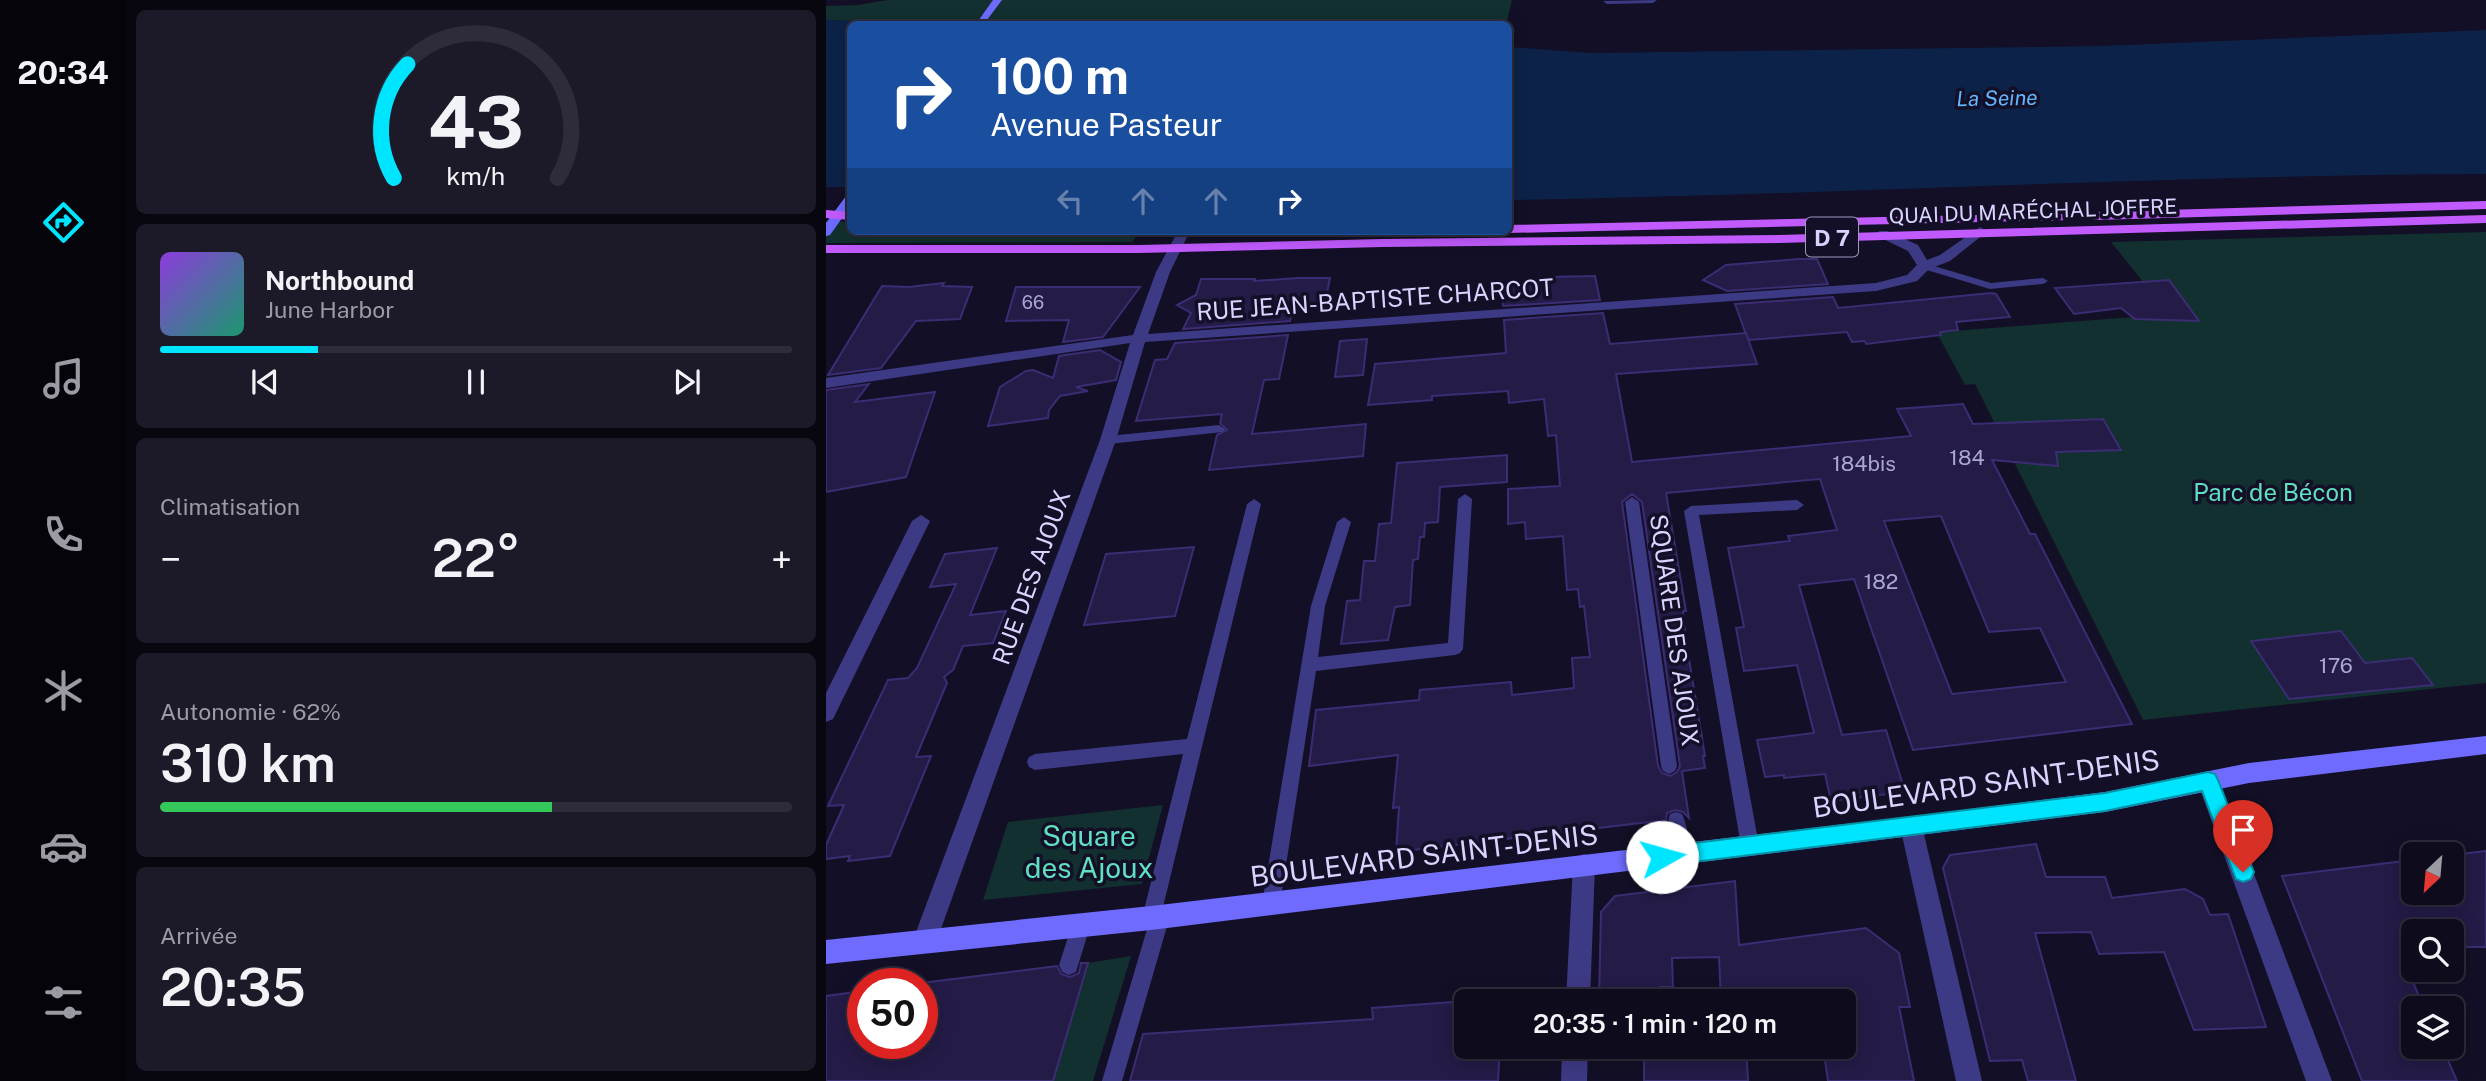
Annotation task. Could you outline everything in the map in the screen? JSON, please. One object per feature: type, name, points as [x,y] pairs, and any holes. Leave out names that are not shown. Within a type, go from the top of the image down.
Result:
[{"type":"main road","points":[[982,21],[998,0]]},
{"type":"main road","points":[[826,232],[847,203]]},
{"type":"main road","name":"QUAI DU MARÉCHAL JOFFRE","points":[[1512,229],[1678,227],[2486,205]]},
{"type":"main road","points":[[826,215],[847,216]]},
{"type":"main road","name":"QUAI DU MARÉCHAL JOFFRE","points":[[826,249],[1181,239],[1382,243],[1779,239],[2486,219]]},
{"type":"main road","name":"BOULEVARD SAINT-DENIS","points":[[826,952],[1271,904],[2105,802],[2208,780],[2486,745]]},
{"type":"street","points":[[1607,1],[1653,0]]},
{"type":"street","name":"RUE JEAN-BAPTISTE CHARCOT","points":[[826,383],[1140,338],[1876,287],[1912,278],[1924,266],[1945,258],[1980,232]]},
{"type":"street","points":[[1883,234],[1901,240],[1913,248],[1924,266]]},
{"type":"street","name":"RUE DES AJOUX","points":[[925,940],[1108,439],[1163,272],[1181,239]]},
{"type":"street","points":[[826,713],[921,521]]},
{"type":"street","points":[[2208,780],[2319,1081]]},
{"type":"street","points":[[1911,826],[1969,1081]]},
{"type":"street","points":[[1579,989],[1584,865]]},
{"type":"street","points":[[1574,1081],[1575,1059]]},
{"type":"lane","points":[[1924,266],[1990,286],[2043,281]]},
{"type":"lane","points":[[1108,439],[1219,429]]},
{"type":"lane","points":[[1307,665],[1455,649],[1465,499]]},
{"type":"lane","name":"SQUARE DES AJOUX","points":[[1632,502],[1669,766]]},
{"type":"lane","points":[[1112,1081],[1156,917],[1194,746],[1254,504]]},
{"type":"lane","points":[[1750,846],[1690,511],[1797,505]]},
{"type":"lane","points":[[1271,904],[1318,606],[1344,522]]},
{"type":"lane","points":[[1035,762],[1194,746]]},
{"type":"lane","points":[[1676,820],[1682,854]]},
{"type":"lane","points":[[1069,965],[1082,923]]},
{"type":"green space","points":[[888,0],[1512,0],[1507,21],[826,20],[826,6]]},
{"type":"green space","points":[[826,221],[847,222],[847,235],[1137,235],[1132,242],[826,243]]},
{"type":"green space","name":"Parc de Bécon","points":[[2486,232],[2486,683],[2143,720],[1975,384],[1965,385],[1938,335],[1940,332],[2133,317],[2137,319],[2165,309],[2111,242]]},
{"type":"green space","name":"Square des Ajoux","points":[[1163,805],[1142,884],[983,900],[1008,822]]},
{"type":"green space","points":[[1131,956],[1093,1081],[1053,1081],[1088,963]]},
{"type":"water","points":[[826,20],[852,21],[847,21],[847,187],[826,187]]},
{"type":"water","name":"La Seine","points":[[2486,30],[2486,174],[2242,178],[1512,200],[1512,47],[1591,53],[2102,46]]},
{"type":"building","points":[[1817,259],[1828,284],[1727,291],[1703,280],[1726,265]]},
{"type":"building","points":[[1595,276],[1600,300],[1503,306],[1502,286],[1539,284],[1550,281],[1549,277]]},
{"type":"building","points":[[1330,278],[1325,303],[1293,306],[1290,321],[1183,329],[1191,313],[1177,305],[1196,295],[1201,279],[1255,279],[1254,281]]},
{"type":"building","points":[[2169,280],[2199,321],[2135,319],[2121,308],[2074,314],[2055,288]]},
{"type":"building","points":[[944,283],[942,286],[972,287],[960,319],[916,321],[881,368],[828,375],[882,286],[909,287]]},
{"type":"building","points":[[1016,287],[1140,287],[1103,337],[1063,342],[1069,320],[1006,321]]},
{"type":"building","points":[[1996,294],[2010,317],[1956,322],[1958,330],[1940,332],[1941,335],[1866,344],[1865,341],[1852,342],[1847,332],[1748,340],[1735,304],[1833,297],[1838,308]]},
{"type":"building","points":[[1603,313],[1610,344],[1746,333],[1757,364],[1616,374],[1632,462],[1911,436],[1897,409],[1963,404],[1973,424],[2103,419],[2121,450],[2056,452],[2058,466],[1992,460],[2030,534],[2035,534],[2132,724],[1913,750],[1854,579],[1799,585],[1842,735],[1886,730],[1905,792],[1831,801],[1825,774],[1765,777],[1757,740],[1814,733],[1797,665],[1744,671],[1736,628],[1744,627],[1728,548],[1790,541],[1788,536],[1837,530],[1820,479],[1666,493],[1686,611],[1683,611],[1687,647],[1705,756],[1705,768],[1682,771],[1689,818],[1683,812],[1675,810],[1667,813],[1666,820],[1396,852],[1399,807],[1393,808],[1398,755],[1309,766],[1316,710],[1419,700],[1420,690],[1511,682],[1512,695],[1574,688],[1572,658],[1590,657],[1584,606],[1580,607],[1578,589],[1567,590],[1563,536],[1526,539],[1525,522],[1508,524],[1508,489],[1560,486],[1556,435],[1548,436],[1544,399],[1509,403],[1508,391],[1432,396],[1432,400],[1368,405],[1375,364],[1506,353],[1504,320]],"holes":[[[1632,494],[1642,502],[1680,766],[1677,772],[1670,776],[1662,773],[1658,766],[1622,502]],[[1941,516],[1989,632],[2040,628],[2066,682],[1952,694],[1884,521]]]},
{"type":"building","points":[[1288,335],[1279,379],[1264,380],[1252,434],[1366,424],[1363,456],[1209,470],[1217,435],[1227,430],[1220,423],[1222,414],[1136,421],[1155,360],[1167,359],[1175,343]]},
{"type":"building","points":[[1367,339],[1363,375],[1335,377],[1340,341]]},
{"type":"building","points":[[1100,350],[1121,362],[1116,380],[1076,387],[1088,391],[1060,396],[1049,410],[1048,418],[988,426],[1000,387],[1026,371],[1033,370],[1053,378],[1059,356]]},
{"type":"building","points":[[869,384],[855,402],[935,392],[906,477],[826,492],[826,390]]},
{"type":"building","points":[[1507,455],[1507,482],[1440,487],[1438,522],[1425,523],[1424,537],[1420,537],[1418,559],[1413,560],[1410,605],[1395,607],[1388,640],[1341,644],[1347,601],[1360,600],[1364,561],[1375,561],[1379,524],[1391,523],[1397,463]]},
{"type":"building","points":[[1194,547],[1175,616],[1084,625],[1106,554]]},
{"type":"building","points":[[997,548],[970,615],[1006,611],[993,643],[963,646],[953,670],[944,677],[947,683],[916,757],[931,756],[890,856],[848,861],[850,856],[826,859],[826,845],[844,805],[828,806],[888,680],[908,678],[917,668],[956,584],[930,587],[945,554]]},
{"type":"building","points":[[2341,631],[2365,663],[2412,658],[2433,685],[2289,699],[2251,641]]},
{"type":"building","points":[[2036,844],[2046,877],[2105,877],[2112,898],[2185,889],[2203,899],[2210,915],[2228,914],[2266,1027],[2194,1030],[2164,952],[2099,954],[2091,932],[2035,933],[2076,1081],[2028,1081],[2022,1060],[1990,1061],[1943,868],[1950,855]]},
{"type":"building","points":[[2486,851],[2486,947],[2464,947],[2464,919],[2401,919],[2401,982],[2413,982],[2419,996],[2401,996],[2401,1059],[2448,1059],[2457,1081],[2362,1081],[2282,876],[2401,861],[2401,905],[2464,905],[2464,854]]},
{"type":"building","points":[[1735,881],[1739,945],[1866,928],[1899,953],[1910,1007],[1899,1007],[1914,1081],[1828,1081],[1825,1059],[1856,1059],[1856,989],[1720,989],[1719,957],[1672,958],[1673,987],[1599,989],[1601,912],[1615,896]]},
{"type":"building","points":[[1081,963],[1088,963],[1053,1081],[826,1081],[826,996],[847,993],[847,1059],[938,1059],[938,981],[1057,966],[1061,974],[1070,977],[1079,973]]},
{"type":"building","points":[[1454,1002],[1454,1059],[1499,1059],[1498,1081],[1130,1081],[1143,1034],[1373,1019],[1372,1008]]},
{"type":"building","points":[[1644,1059],[1747,1059],[1748,1081],[1644,1081]]},
{"type":"route","points":[[1662,857],[2105,802],[2208,780],[2243,872]]}]
